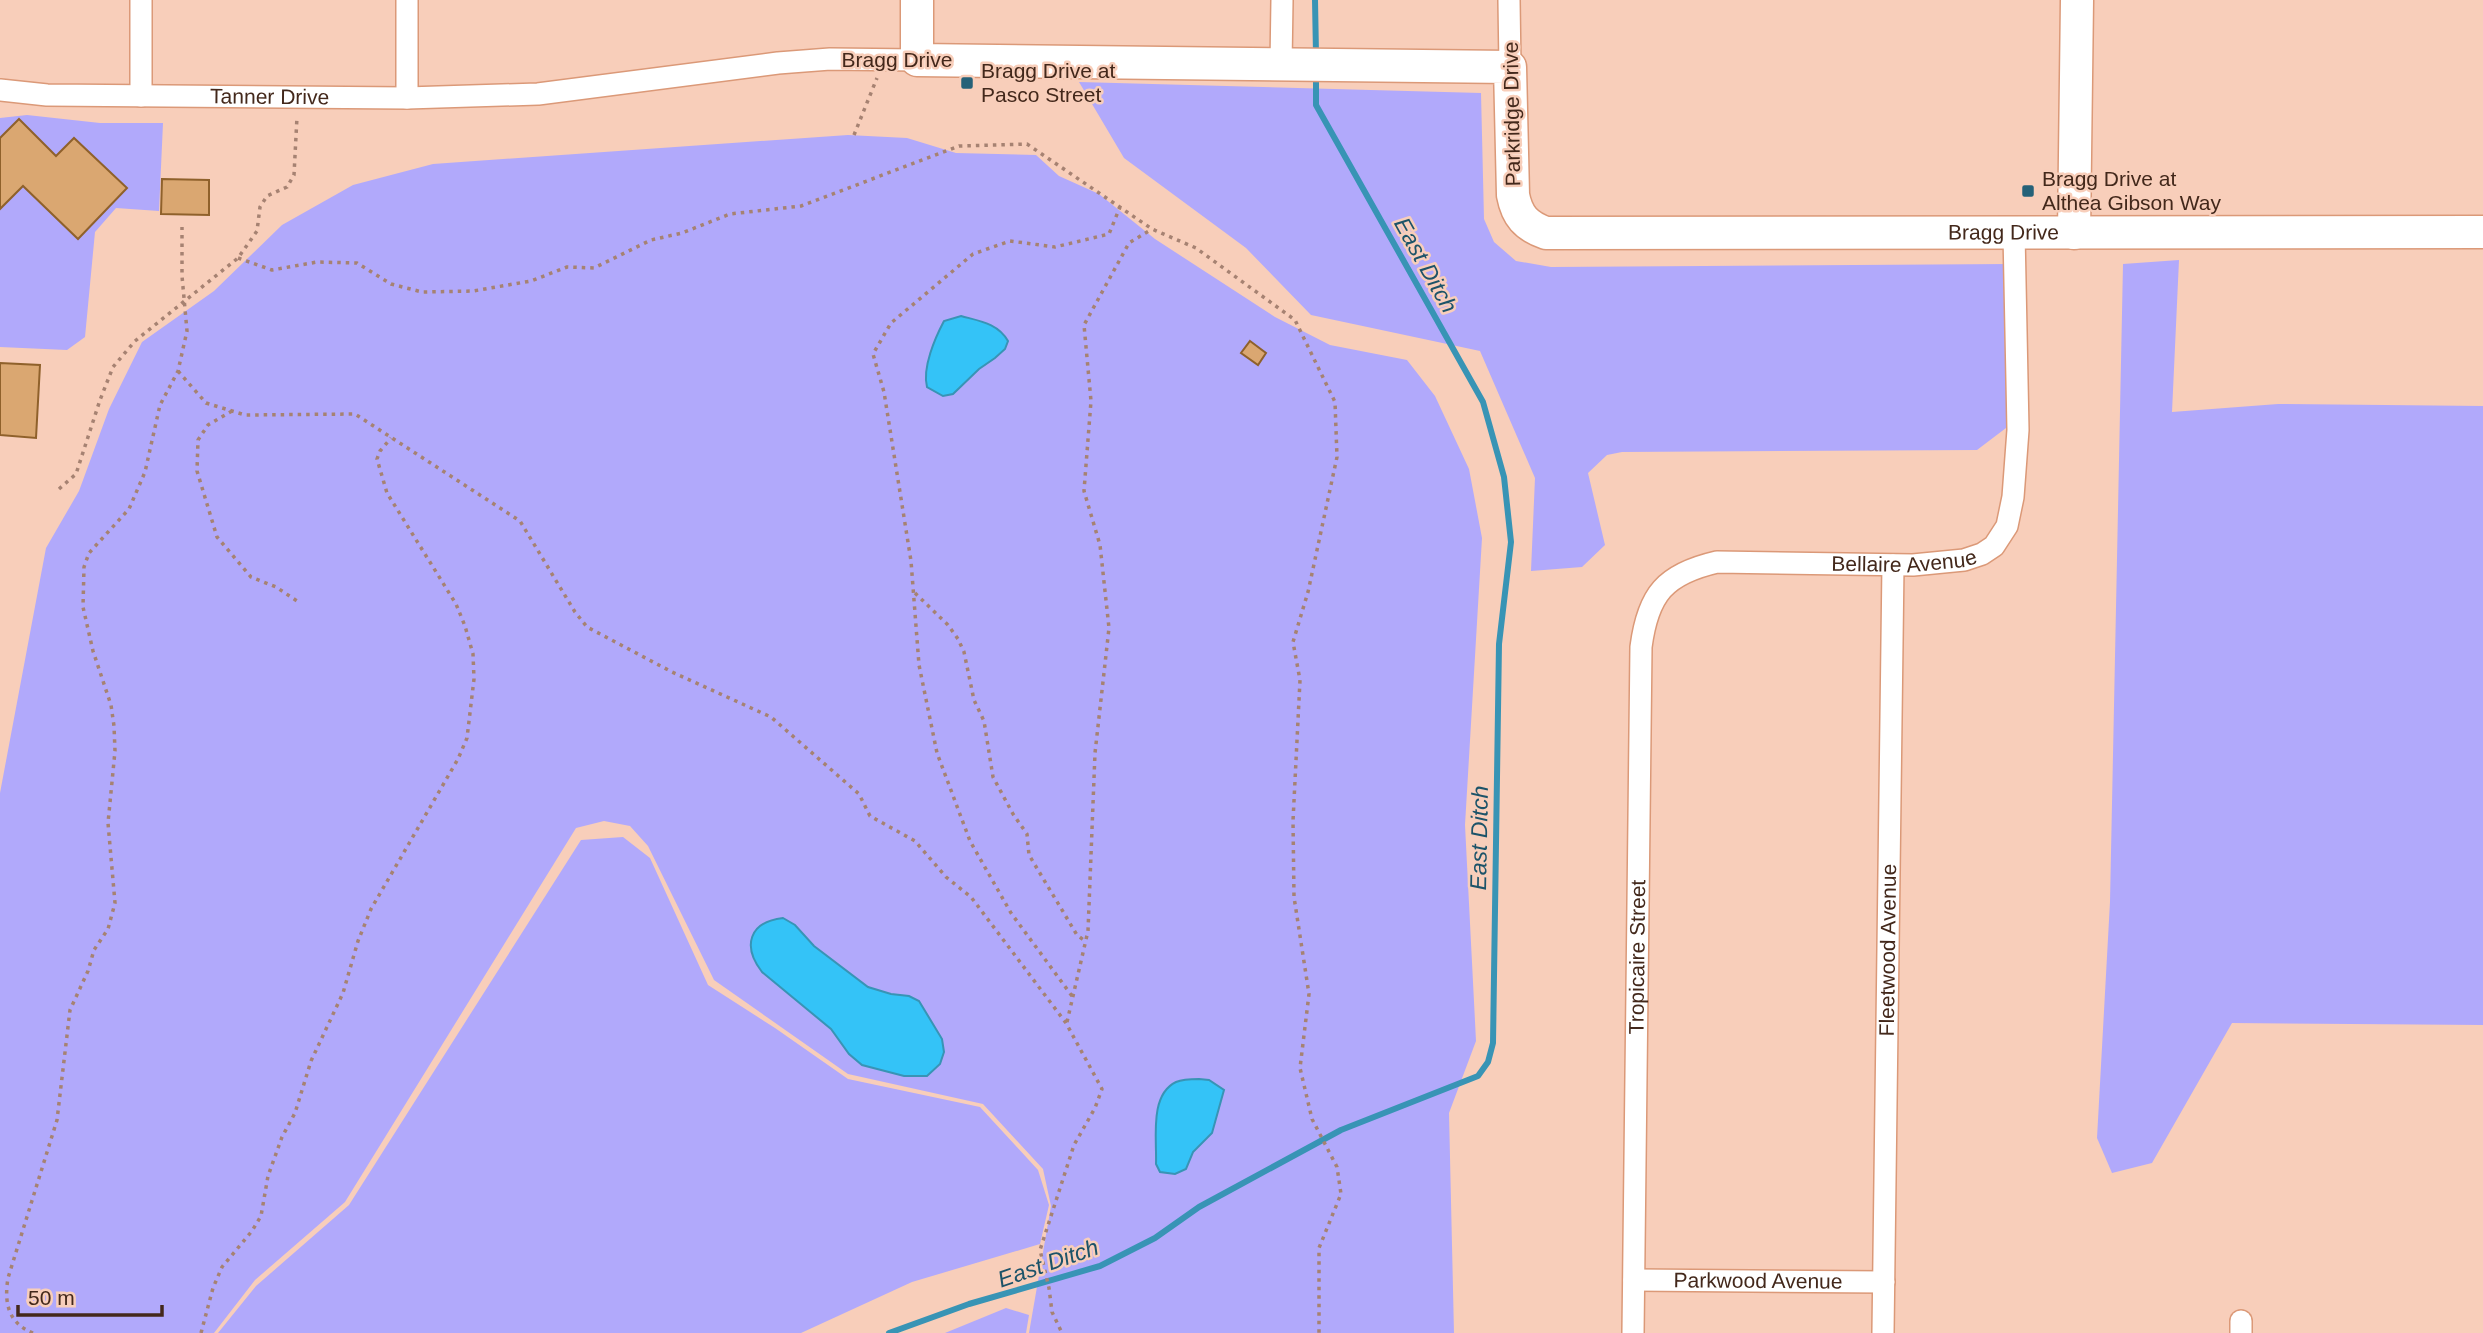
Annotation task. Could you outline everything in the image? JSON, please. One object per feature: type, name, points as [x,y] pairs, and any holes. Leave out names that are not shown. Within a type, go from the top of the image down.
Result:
[{"type":"street","points":[[141,0],[141,96]]},
{"type":"street","points":[[407,0],[407,98]]},
{"type":"street","points":[[917,0],[917,60]]},
{"type":"street","points":[[1282,0],[1291,64]]},
{"type":"street","name":"Parkridge Drive","points":[[1510,0],[1513,195],[1516,209],[1527,223]]},
{"type":"street","points":[[2074,233],[2077,0]]},
{"type":"street","name":"Bragg Drive","points":[[538,93],[778,63],[830,60],[1510,67]]},
{"type":"street","name":"Tanner Drive","points":[[0,90],[47,95],[297,98],[407,98],[538,93]]},
{"type":"street","name":"Bragg Drive","points":[[1527,223],[1546,233],[2483,232]]},
{"type":"street","name":"Bellaire Avenue","points":[[1665,584],[1675,576],[1696,567],[1717,562],[1894,565],[1964,560],[1982,554],[1994,546],[2007,526],[2013,498],[2018,430],[2014,233]]},
{"type":"street","name":"Fleetwood Avenue","points":[[1884,1333],[1894,565]]},
{"type":"street","name":"Tropicaire Street","points":[[1633,1333],[1641,647],[1650,606],[1665,584]]},
{"type":"street","name":"Parkwood Avenue","points":[[1634,1280],[1884,1282]]},
{"type":"path","points":[[854,135],[884,60]]},
{"type":"path","points":[[60,489],[76,474],[113,367],[135,341],[238,258],[257,231],[260,207],[267,196],[287,187],[294,175],[297,98]]},
{"type":"path","points":[[238,258],[272,271],[317,261],[357,263],[391,285],[422,292],[473,291],[531,281],[567,267],[594,268],[651,240],[682,233],[730,214],[801,206],[959,146],[1027,144],[1152,229],[1196,248],[1295,320],[1335,402],[1337,457],[1308,592],[1293,642],[1300,680],[1293,821],[1294,897],[1309,995],[1300,1068],[1312,1119],[1337,1167],[1340,1194],[1319,1248],[1319,1333]]},
{"type":"path","points":[[1072,996],[1011,914],[970,841],[937,753],[919,666],[911,561],[884,392],[873,354],[891,323],[973,254],[1010,242],[1055,247],[1109,234],[1120,207]]},
{"type":"path","points":[[33,1333],[20,1327],[10,1315],[5,1297],[8,1278],[57,1120],[70,1010],[94,950],[108,929],[115,903],[108,823],[115,751],[114,726],[111,705],[93,651],[83,607],[84,567],[89,553],[129,509],[145,472],[160,405],[170,381],[178,371],[187,331],[182,227]]},
{"type":"path","points":[[1066,1023],[1088,931],[1095,753],[1109,628],[1100,545],[1084,491],[1091,401],[1084,325],[1129,243],[1152,229]]},
{"type":"path","points":[[178,371],[206,403],[245,415],[355,414],[520,521],[575,612],[587,627],[672,673],[771,718],[859,794],[870,816],[915,841],[946,877],[971,897],[1066,1023],[1102,1089],[1096,1108],[1074,1145],[1040,1250],[1052,1312],[1062,1333]]},
{"type":"path","points":[[233,411],[208,425],[198,440],[197,471],[217,537],[251,577],[276,587],[297,601]]},
{"type":"path","points":[[201,1333],[213,1288],[222,1267],[261,1216],[268,1176],[282,1137],[295,1113],[311,1061],[343,993],[358,941],[371,909],[458,759],[467,737],[474,678],[473,654],[456,604],[387,493],[377,459],[380,451],[391,439]]},
{"type":"path","points":[[913,592],[948,625],[958,639],[964,652],[974,700],[984,721],[993,777],[1027,834],[1029,855],[1077,935],[1085,941]]},
{"type":"shaded area","points":[[1079,82],[1481,93],[1484,219],[1494,242],[1516,261],[1551,267],[2009,264],[2006,428],[1977,450],[1622,452],[1607,455],[1588,473],[1605,545],[1582,567],[1531,571],[1535,478],[1480,351],[1311,315],[1246,248],[1124,158]]},
{"type":"shaded area","points":[[27,115],[100,123],[163,123],[159,211],[116,208],[95,232],[85,337],[67,350],[0,347],[0,118]]},
{"type":"shaded area","points":[[848,135],[907,138],[956,153],[1036,155],[1059,176],[1099,194],[1155,239],[1275,317],[1330,345],[1407,360],[1435,396],[1469,469],[1482,538],[1465,825],[1476,1041],[1449,1113],[1454,1333],[1029,1333],[1051,1206],[1043,1169],[983,1104],[848,1074],[714,980],[648,846],[630,826],[604,821],[576,828],[345,1202],[255,1280],[214,1333],[0,1333],[0,793],[46,548],[79,491],[109,409],[142,342],[214,291],[282,225],[353,185],[433,164]]},
{"type":"shaded area","points":[[2179,260],[2172,412],[2278,404],[2483,406],[2483,1025],[2232,1023],[2152,1163],[2112,1173],[2097,1138],[2110,902],[2123,264]]},
{"type":"shaded area","points":[[623,837],[650,858],[708,985],[848,1079],[980,1107],[1038,1170],[1049,1205],[1040,1244],[912,1282],[801,1333],[218,1333],[256,1286],[349,1205],[581,840]]},
{"type":"shaded area","points":[[1006,1308],[1029,1315],[1026,1333],[945,1333]]},
{"type":"water","points":[[961,316],[993,326],[1008,341],[1005,349],[953,394],[943,396],[927,387],[928,362],[944,321]]},
{"type":"water","points":[[783,918],[795,925],[814,946],[868,987],[909,996],[919,1001],[942,1039],[944,1052],[940,1064],[927,1076],[904,1076],[862,1065],[849,1054],[831,1029],[762,972],[756,962],[751,945],[756,930],[772,920]]},
{"type":"water","points":[[1209,1080],[1224,1090],[1212,1133],[1193,1152],[1186,1169],[1175,1174],[1160,1172],[1156,1164],[1156,1119],[1162,1097],[1167,1088],[1176,1082]]},
{"type":"building","points":[[19,119],[56,156],[74,138],[127,188],[78,239],[23,186],[0,209],[0,138]]},
{"type":"building","points":[[162,179],[209,180],[209,215],[161,214]]},
{"type":"building","points":[[1250,341],[1266,353],[1258,365],[1241,353]]},
{"type":"building","points":[[0,363],[40,365],[36,438],[0,435]]},
{"type":"waterway","name":"East Ditch","points":[[1315,0],[1316,54]]},
{"type":"waterway","name":"East Ditch","points":[[889,1333],[969,1304],[1100,1266],[1155,1238],[1199,1207],[1341,1130],[1478,1076],[1488,1062],[1493,1043],[1499,644],[1511,542],[1504,477],[1483,402],[1316,105],[1316,72]]},
{"type":"place","name":"Bragg Drive at Pasco Street","points":[[967,83]]},
{"type":"place","name":"Bragg Drive at Althea Gibson Way","points":[[2028,191]]}]
